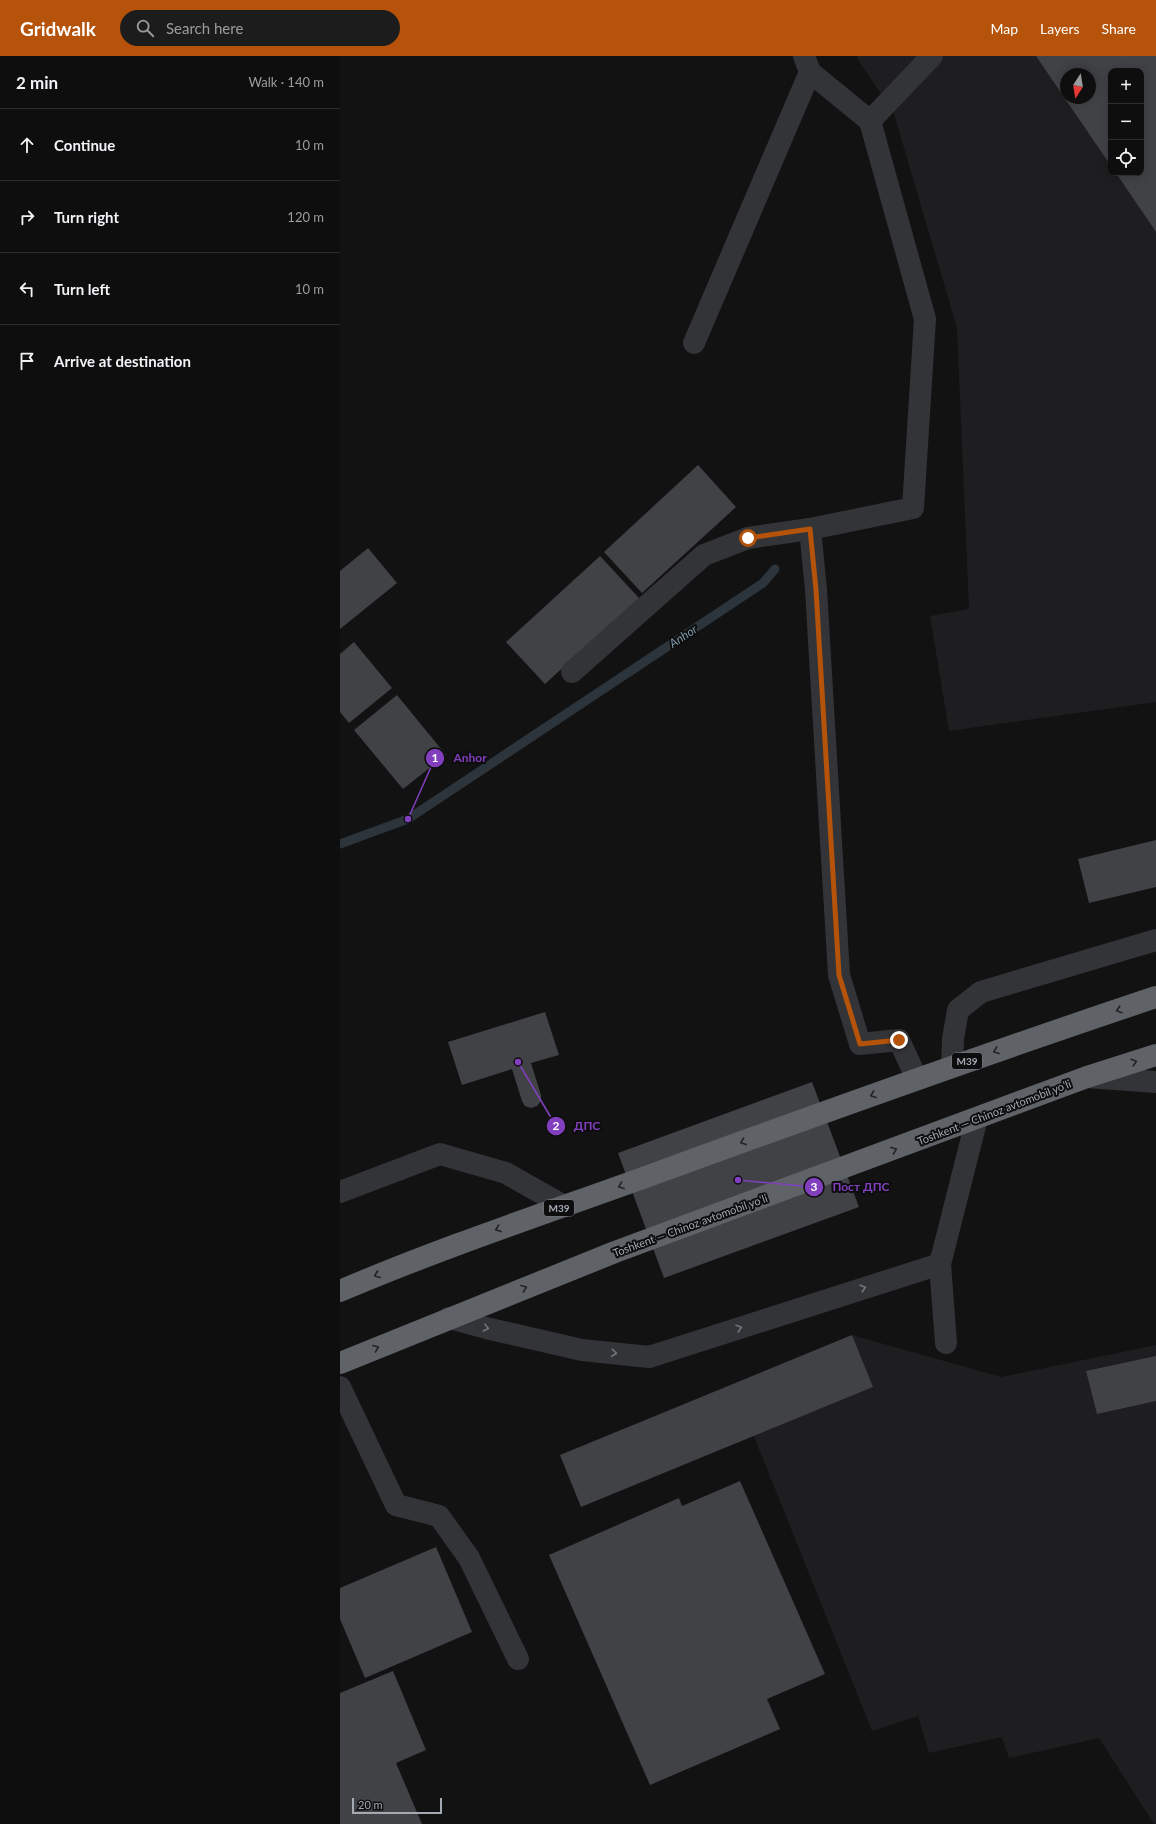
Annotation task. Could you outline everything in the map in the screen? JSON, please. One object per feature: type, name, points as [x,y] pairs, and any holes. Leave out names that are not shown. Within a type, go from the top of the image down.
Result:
[{"type":"highway","name":"M39","points":[[340,1291],[401,1265],[564,1206],[917,1079],[1156,997]]},
{"type":"highway","name":"Toshkent — Chinoz avtomobil yoʻli","points":[[340,1363],[615,1252],[1087,1077],[1156,1055]]},
{"type":"street","points":[[870,121],[932,56]]},
{"type":"street","points":[[572,672],[704,555],[748,538],[810,529],[913,508],[925,319],[870,121],[807,64],[694,343]]},
{"type":"street","points":[[810,529],[816,590],[839,975],[860,1044],[899,1040],[917,1079]]},
{"type":"street","points":[[952,1067],[953,1040],[958,1010],[981,992],[1156,940]]},
{"type":"street","points":[[1087,1077],[1156,1082]]},
{"type":"street","points":[[946,1343],[940,1264],[977,1118]]},
{"type":"street","points":[[340,1192],[440,1154],[506,1173],[564,1206]]},
{"type":"street","points":[[449,1318],[582,1350],[649,1356],[940,1264]]},
{"type":"street","points":[[340,1387],[396,1505],[439,1516],[469,1558],[518,1659]]},
{"type":"shaded area","points":[[858,56],[1156,56],[1156,702],[949,731],[930,616],[969,609],[957,328],[894,114],[857,58]]},
{"type":"shaded area","points":[[852,1335],[1001,1377],[1156,1345],[1156,1824],[1154,1824],[1099,1738],[1009,1758],[1002,1737],[929,1753],[918,1716],[872,1731],[733,1384]]},
{"type":"building","points":[[1036,56],[1156,56],[1156,232],[1118,176],[1144,176],[1144,68],[1108,68],[1108,162],[1069,104],[1096,104],[1096,68],[1060,68],[1060,91]]},
{"type":"building","points":[[698,465],[736,507],[642,593],[604,552]]},
{"type":"building","points":[[368,548],[397,583],[340,629],[340,571]]},
{"type":"building","points":[[600,556],[639,598],[545,684],[506,642]]},
{"type":"building","points":[[354,642],[392,688],[349,723],[340,712],[340,654]]},
{"type":"building","points":[[397,695],[446,755],[403,789],[354,730]]},
{"type":"building","points":[[1156,840],[1156,887],[1089,903],[1078,859]]},
{"type":"building","points":[[545,1012],[559,1055],[531,1063],[541,1095],[541,1101],[537,1106],[531,1108],[525,1106],[512,1069],[462,1085],[448,1042]]},
{"type":"building","points":[[812,1082],[859,1207],[664,1278],[618,1153]]},
{"type":"building","points":[[852,1335],[873,1387],[581,1507],[560,1455]]},
{"type":"building","points":[[1156,1356],[1156,1401],[1097,1414],[1086,1371]]},
{"type":"building","points":[[740,1481],[825,1674],[767,1699],[780,1729],[650,1785],[549,1555],[679,1498],[682,1506]]},
{"type":"building","points":[[436,1547],[472,1632],[365,1678],[340,1619],[340,1588]]},
{"type":"building","points":[[393,1671],[426,1750],[396,1763],[422,1824],[340,1824],[340,1693]]},
{"type":"waterway","name":"Anhor","points":[[340,844],[408,819],[763,583],[775,569]]},
{"type":"place","name":"Anhor","points":[[408,819]]},
{"type":"place","name":"ДПС","points":[[518,1062]]},
{"type":"place","name":"Пост ДПС","points":[[738,1180]]},
{"type":"route","points":[[748,538],[810,529],[816,590],[839,975],[860,1044],[899,1040]]}]
